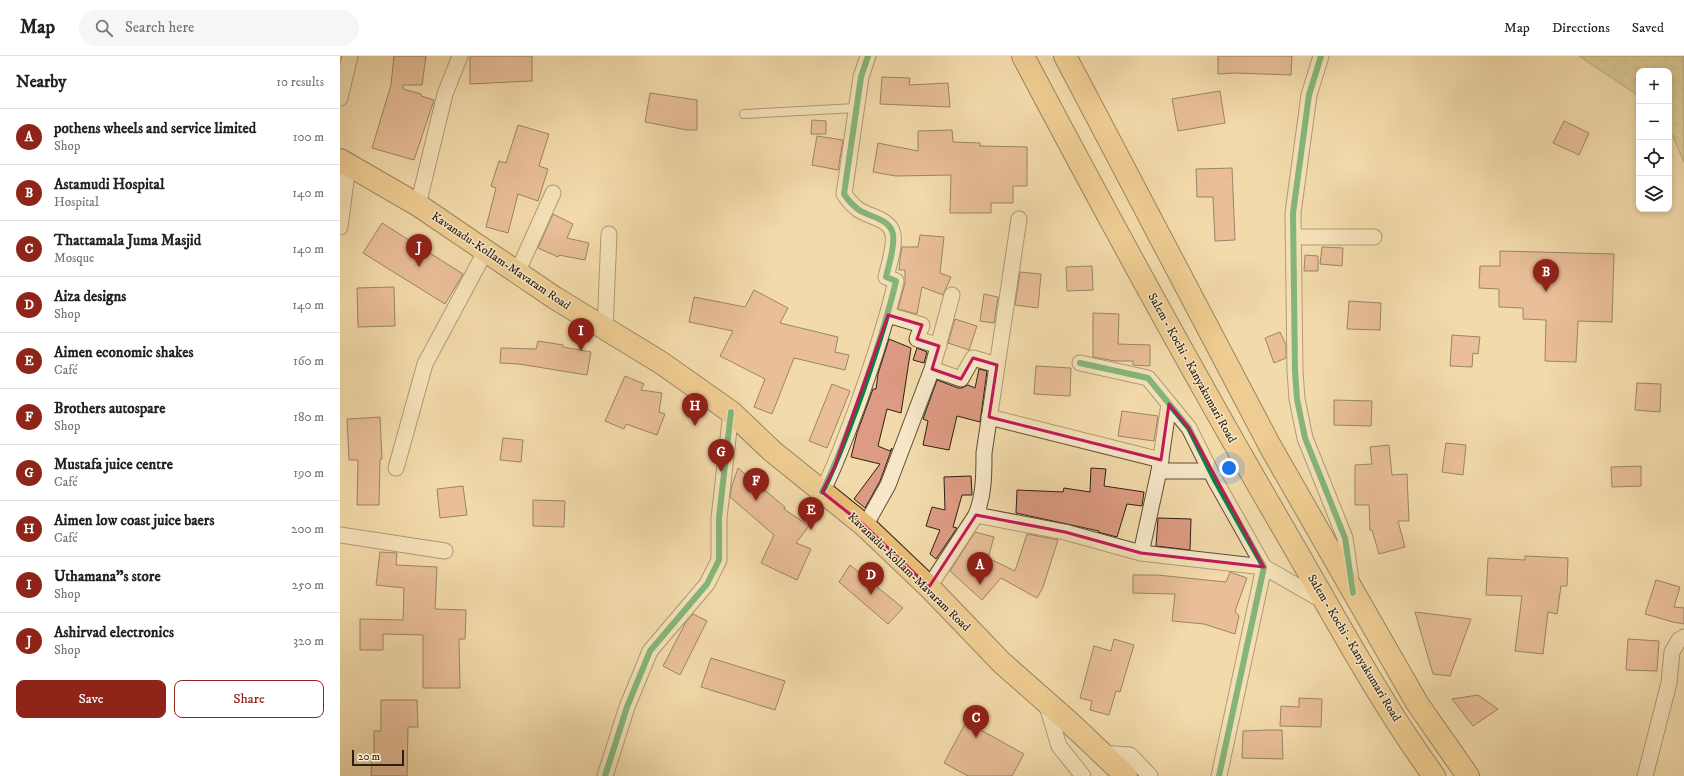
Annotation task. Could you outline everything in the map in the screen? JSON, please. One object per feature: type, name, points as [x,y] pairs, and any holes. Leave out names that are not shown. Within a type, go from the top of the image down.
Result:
[{"type":"main road","name":"Salem - Kochi - Kanyakumari Road","points":[[1022,56],[1214,409],[1386,704],[1419,756],[1434,776]]},
{"type":"main road","points":[[1065,56],[1270,446],[1417,703],[1468,776]]},
{"type":"main road","name":"Kavanadu-Kollam-Mavaram Road","points":[[344,162],[418,205],[517,273],[605,330],[660,362],[731,412],[772,451],[864,526],[929,587],[1002,664],[1046,701],[1126,776]]},
{"type":"street","points":[[340,98],[350,56]]},
{"type":"street","points":[[418,205],[445,94],[460,56]]},
{"type":"street","points":[[822,492],[834,468],[870,372],[888,315],[896,281],[886,277],[892,249],[893,233],[886,223],[860,210],[849,202],[844,194],[861,77],[868,56]]},
{"type":"street","points":[[1321,56],[1309,95],[1292,212],[1295,371],[1297,398],[1305,438],[1345,538],[1353,593]]},
{"type":"street","points":[[340,227],[344,162]]},
{"type":"street","points":[[517,273],[553,193]]},
{"type":"street","points":[[929,587],[976,515],[984,490],[984,453],[1019,220]]},
{"type":"street","points":[[605,330],[609,234]]},
{"type":"street","points":[[1293,238],[1374,238]]},
{"type":"street","points":[[396,468],[425,364],[485,252]]},
{"type":"street","points":[[864,526],[888,485],[932,369],[952,295]]},
{"type":"street","points":[[888,315],[922,325],[917,339],[939,346]]},
{"type":"street","points":[[932,369],[962,379],[973,358],[997,365]]},
{"type":"street","points":[[1080,363],[1148,378],[1189,428],[1210,471],[1264,567],[1219,776]]},
{"type":"street","points":[[1141,553],[1160,466],[1169,404]]},
{"type":"street","points":[[605,776],[627,707],[650,651],[707,584],[719,560],[719,518],[731,412]]},
{"type":"street","points":[[990,417],[1160,466],[1210,471]]},
{"type":"street","points":[[976,515],[1065,532],[1141,553],[1264,567],[1327,603]]},
{"type":"street","points":[[340,535],[445,551]]},
{"type":"street","points":[[1645,776],[1669,683],[1672,652],[1679,640],[1684,637]]},
{"type":"street","points":[[1046,701],[1059,746],[1084,776]]},
{"type":"street","points":[[1100,753],[1130,755],[1150,776]]},
{"type":"lane","points":[[744,114],[856,108]]},
{"type":"highlighted area","points":[[888,315],[922,325],[917,339],[939,346],[932,369],[961,379],[973,358],[997,365],[989,417],[1161,460],[1169,404],[1189,428],[1264,567],[1141,553],[1065,532],[976,515],[929,587],[865,526],[822,492],[834,468]]},
{"type":"green space","points":[[1579,56],[1684,56],[1684,162],[1672,135],[1672,68],[1636,68],[1636,94]]},
{"type":"building","points":[[394,56],[426,56],[422,85],[403,85],[403,89],[421,94],[421,96],[434,100],[414,160],[372,148],[391,85]]},
{"type":"building","points":[[470,56],[532,56],[532,81],[470,84]]},
{"type":"building","points":[[1218,56],[1292,56],[1291,75],[1235,73],[1218,74]]},
{"type":"building","points":[[882,77],[910,78],[909,85],[948,83],[950,107],[880,104]]},
{"type":"building","points":[[1220,91],[1225,123],[1178,131],[1172,99]]},
{"type":"building","points":[[650,93],[697,100],[697,130],[687,130],[645,122]]},
{"type":"building","points":[[812,120],[826,121],[826,134],[811,134]]},
{"type":"building","points":[[1564,121],[1589,133],[1579,155],[1553,143]]},
{"type":"building","points":[[518,125],[549,134],[539,166],[548,169],[538,201],[518,194],[508,233],[486,227],[496,188],[491,186],[499,161],[506,163]]},
{"type":"building","points":[[952,130],[953,142],[980,143],[980,146],[1027,147],[1027,186],[1013,186],[1013,203],[991,203],[991,213],[950,213],[951,175],[896,176],[873,172],[878,143],[918,151],[918,131]]},
{"type":"building","points":[[817,136],[843,140],[838,170],[812,165]]},
{"type":"building","points":[[1232,168],[1235,240],[1215,241],[1213,197],[1197,197],[1196,169]]},
{"type":"building","points":[[553,214],[573,224],[567,238],[589,243],[585,260],[559,255],[558,257],[538,248]]},
{"type":"building","points":[[382,223],[463,274],[445,304],[363,253]]},
{"type":"building","points":[[920,235],[944,237],[940,273],[951,277],[943,295],[922,287],[917,314],[898,309],[905,283],[905,270],[899,270],[902,247],[918,247]]},
{"type":"building","points":[[1322,247],[1343,248],[1342,266],[1320,264]]},
{"type":"building","points":[[1500,251],[1614,254],[1612,322],[1578,321],[1576,362],[1545,361],[1546,320],[1523,319],[1523,308],[1499,307],[1499,289],[1479,288],[1480,266],[1500,266]]},
{"type":"building","points":[[1305,255],[1318,256],[1318,271],[1304,271]]},
{"type":"building","points":[[1092,266],[1093,290],[1067,291],[1066,267]]},
{"type":"building","points":[[1020,272],[1041,274],[1038,308],[1015,305]]},
{"type":"building","points":[[394,287],[395,326],[358,327],[357,288]]},
{"type":"building","points":[[754,290],[788,308],[780,323],[838,337],[835,352],[849,355],[845,370],[794,358],[772,414],[754,407],[765,379],[720,356],[733,331],[689,322],[694,297],[745,307]]},
{"type":"building","points":[[984,294],[998,297],[994,323],[980,321]]},
{"type":"building","points":[[1349,301],[1381,303],[1380,330],[1347,329]]},
{"type":"building","points":[[1093,313],[1119,314],[1118,344],[1150,345],[1150,366],[1133,365],[1133,361],[1115,361],[1093,357]]},
{"type":"building","points":[[955,319],[977,326],[969,350],[948,343]]},
{"type":"building","points":[[1280,332],[1286,345],[1286,358],[1274,363],[1265,338]]},
{"type":"building","points":[[1452,335],[1480,337],[1478,354],[1473,353],[1472,367],[1450,366]]},
{"type":"building","points":[[889,339],[911,348],[901,413],[887,409],[878,446],[890,451],[892,448],[880,481],[865,508],[854,499],[880,464],[851,457],[857,433],[873,389],[876,389],[878,374]]},
{"type":"building","points":[[538,341],[591,352],[587,375],[519,364],[500,363],[501,348],[536,349]]},
{"type":"building","points":[[917,348],[927,352],[924,363],[913,360]]},
{"type":"building","points":[[1036,366],[1071,368],[1070,396],[1034,394]]},
{"type":"building","points":[[979,369],[987,371],[980,422],[957,416],[949,450],[923,445],[928,421],[923,419],[937,380],[958,388],[968,385],[975,388]]},
{"type":"building","points":[[625,376],[644,384],[641,390],[662,393],[659,412],[665,414],[657,435],[626,424],[624,429],[605,421]]},
{"type":"building","points":[[1637,383],[1661,384],[1660,412],[1635,410]]},
{"type":"building","points":[[832,384],[850,391],[827,448],[809,441]]},
{"type":"building","points":[[1334,400],[1372,401],[1371,426],[1334,425]]},
{"type":"building","points":[[1122,411],[1158,416],[1154,441],[1118,436]]},
{"type":"building","points":[[380,417],[382,459],[380,459],[379,505],[357,505],[358,460],[349,460],[347,419]]},
{"type":"building","points":[[503,438],[523,440],[521,462],[500,460]]},
{"type":"building","points":[[1446,443],[1466,445],[1463,475],[1442,472]]},
{"type":"building","points":[[1389,445],[1392,475],[1407,474],[1409,521],[1398,521],[1405,547],[1379,554],[1372,530],[1370,530],[1369,505],[1355,505],[1355,465],[1372,464],[1370,447]]},
{"type":"building","points":[[1641,466],[1641,486],[1612,487],[1611,467]]},
{"type":"building","points":[[738,468],[785,507],[784,509],[809,526],[796,543],[811,549],[797,580],[761,563],[774,535],[730,497],[732,485]]},
{"type":"building","points":[[1091,468],[1106,469],[1104,486],[1144,492],[1142,506],[1127,504],[1117,537],[1098,532],[1099,531],[1016,513],[1017,490],[1063,492],[1064,488],[1090,492]]},
{"type":"building","points":[[971,476],[972,495],[962,495],[953,527],[957,528],[936,559],[930,554],[940,530],[926,526],[932,507],[945,510],[944,477]]},
{"type":"building","points":[[463,486],[467,515],[440,518],[437,489]]},
{"type":"building","points":[[533,500],[565,501],[564,527],[533,526]]},
{"type":"building","points":[[1158,518],[1191,519],[1190,550],[1156,546]]},
{"type":"building","points":[[975,532],[994,537],[988,558],[1015,571],[1027,534],[1058,540],[1043,587],[1037,598],[1001,578],[982,600],[950,571]]},
{"type":"building","points":[[380,552],[397,553],[396,565],[437,567],[435,609],[466,610],[465,639],[459,639],[460,688],[423,688],[423,635],[383,634],[383,650],[360,650],[360,619],[403,620],[404,588],[376,585]]},
{"type":"building","points":[[1525,556],[1568,558],[1567,586],[1561,586],[1557,614],[1548,612],[1543,654],[1515,651],[1522,596],[1486,595],[1488,558],[1525,560]]},
{"type":"building","points":[[850,565],[903,608],[888,624],[839,582]]},
{"type":"building","points":[[1230,572],[1247,578],[1235,611],[1239,616],[1235,634],[1204,624],[1172,621],[1175,594],[1133,593],[1133,575],[1157,575],[1226,582]]},
{"type":"building","points":[[1656,580],[1680,587],[1674,607],[1684,608],[1684,624],[1645,614]]},
{"type":"building","points":[[1415,612],[1471,619],[1450,676],[1433,674]]},
{"type":"building","points":[[693,614],[707,621],[680,675],[663,666],[686,622]]},
{"type":"building","points":[[1114,639],[1134,645],[1120,692],[1116,691],[1109,715],[1090,710],[1092,701],[1080,698],[1094,646],[1111,651]]},
{"type":"building","points":[[1628,639],[1659,641],[1657,671],[1626,670]]},
{"type":"building","points":[[711,658],[785,681],[775,710],[701,687]]},
{"type":"building","points":[[1478,695],[1498,709],[1473,726],[1452,699]]},
{"type":"building","points":[[1299,698],[1322,699],[1321,727],[1280,726],[1281,706],[1299,707]]},
{"type":"building","points":[[381,700],[417,700],[418,727],[408,727],[407,776],[371,776],[372,755],[374,756],[374,731],[381,731]]},
{"type":"building","points":[[966,722],[1024,754],[1012,776],[968,776],[944,763]]},
{"type":"building","points":[[1282,730],[1283,759],[1242,758],[1243,731]]},
{"type":"cycle path","points":[[822,492],[841,450],[863,391],[883,329],[896,281],[886,277],[893,244],[893,234],[891,229],[879,219],[859,210],[844,194],[861,77],[868,56]]},
{"type":"cycle path","points":[[1321,56],[1309,95],[1293,213],[1295,371],[1297,399],[1305,438],[1345,538],[1353,593]]},
{"type":"cycle path","points":[[1080,363],[1148,378],[1189,428],[1215,480],[1264,567],[1219,776]]},
{"type":"cycle path","points":[[605,776],[627,707],[650,651],[707,584],[719,560],[719,518],[731,412]]},
{"type":"place","name":"Ashirvad electronics","points":[[419,267]]},
{"type":"place","name":"Astamudi Hospital","points":[[1546,292]]},
{"type":"place","name":"Uthamana\"s store","points":[[581,351]]},
{"type":"place","name":"Aimen low coast juice baers","points":[[695,426]]},
{"type":"place","name":"Mustafa juice centre","points":[[721,472]]},
{"type":"place","name":"Brothers autospare","points":[[756,501]]},
{"type":"place","name":"Aimen economic shakes","points":[[811,530]]},
{"type":"place","name":"pothens wheels and service limited","points":[[980,585]]},
{"type":"place","name":"Aiza designs","points":[[871,595]]},
{"type":"place","name":"Thattamala Juma Masjid","points":[[976,738]]}]
